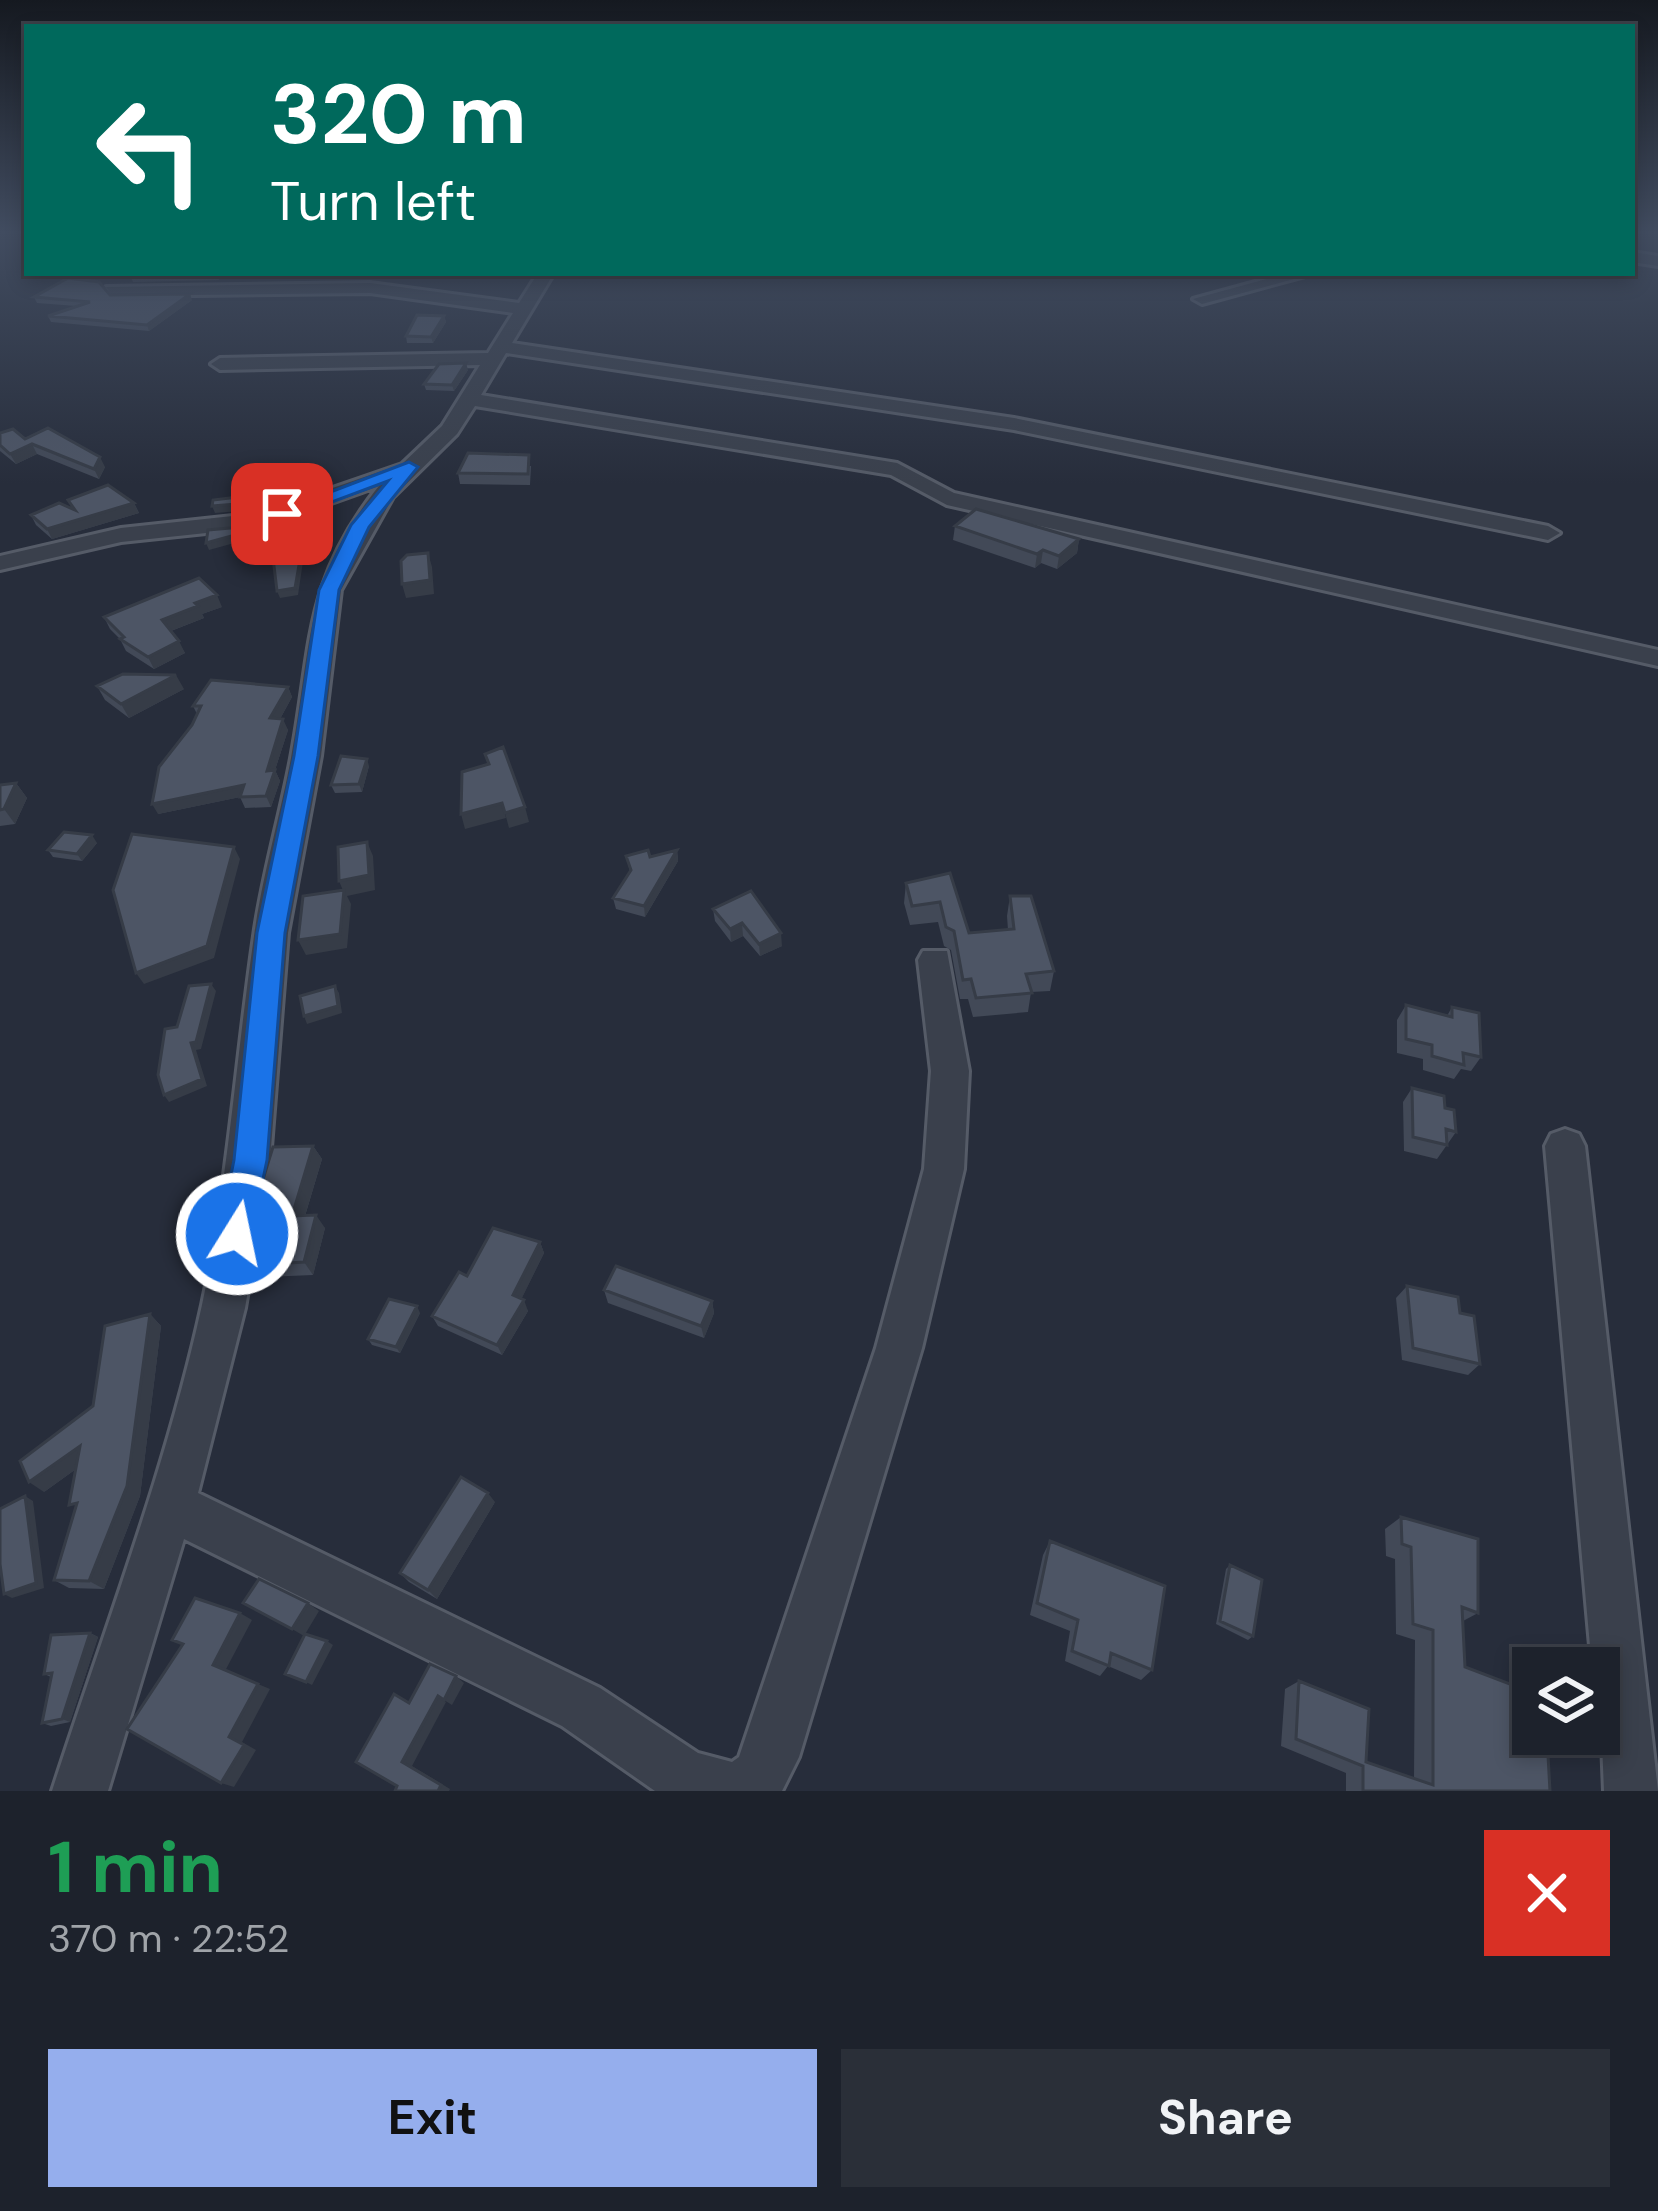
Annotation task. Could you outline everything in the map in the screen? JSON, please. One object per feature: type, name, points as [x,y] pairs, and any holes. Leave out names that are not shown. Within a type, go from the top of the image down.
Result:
[{"type":"street","points":[[80,1791],[171,1506],[223,1308],[250,1160],[271,933],[306,756],[329,590],[361,525],[409,467],[450,430],[520,317]]},
{"type":"street","points":[[220,364],[332,366],[496,353],[1014,424],[1548,533]]},
{"type":"street","points":[[470,399],[897,470],[947,498],[1658,658]]},
{"type":"street","points":[[0,563],[144,532],[264,520],[409,467]]},
{"type":"street","points":[[171,1506],[581,1706],[686,1778],[737,1791],[759,1777],[771,1757],[899,1348],[944,1169],[950,1071],[935,960]]},
{"type":"street","points":[[1565,1146],[1632,1791]]},
{"type":"building","points":[[54,317],[159,317],[147,325]]},
{"type":"building","points":[[416,317],[444,317],[431,337],[406,336]]},
{"type":"building","points":[[466,363],[452,385],[424,384],[439,364]]},
{"type":"building","points":[[48,428],[100,457],[94,469],[32,444],[10,454],[0,445],[0,433],[13,429],[25,439]]},
{"type":"building","points":[[468,453],[529,455],[528,474],[458,473]]},
{"type":"building","points":[[108,485],[134,503],[47,529],[31,515],[59,503],[75,510],[68,500]]},
{"type":"building","points":[[238,497],[237,504],[212,506],[213,500]]},
{"type":"building","points":[[976,509],[1079,539],[1059,556],[1043,550],[1037,554],[955,526]]},
{"type":"building","points":[[275,524],[206,543],[208,530]]},
{"type":"building","points":[[302,548],[295,588],[277,591],[273,558]]},
{"type":"building","points":[[428,553],[430,580],[402,584],[401,561],[407,555]]},
{"type":"building","points":[[199,578],[217,595],[162,620],[179,641],[148,657],[120,639],[124,637],[104,617]]},
{"type":"building","points":[[123,674],[176,675],[121,704],[97,686]]},
{"type":"building","points":[[211,680],[288,687],[270,718],[283,719],[267,771],[275,770],[266,796],[240,797],[244,785],[152,804],[159,767],[192,725],[201,706],[193,706]]},
{"type":"building","points":[[503,747],[525,807],[505,813],[502,803],[461,814],[462,772],[489,764],[485,754]]},
{"type":"building","points":[[341,756],[367,759],[359,784],[331,785]]},
{"type":"building","points":[[16,783],[4,809],[0,810],[0,785]]},
{"type":"building","points":[[64,832],[92,835],[77,854],[48,850]]},
{"type":"building","points":[[132,834],[234,847],[207,946],[136,973],[113,890]]},
{"type":"building","points":[[367,842],[369,875],[339,881],[338,847]]},
{"type":"building","points":[[648,850],[650,857],[677,850],[644,906],[613,898],[631,870],[626,856]]},
{"type":"building","points":[[950,873],[969,933],[1014,929],[1010,896],[1031,896],[1054,971],[1026,974],[1032,993],[976,998],[971,979],[963,980],[954,931],[946,927],[940,902],[912,906],[906,883]]},
{"type":"building","points":[[344,890],[340,934],[298,940],[303,896]]},
{"type":"building","points":[[751,891],[781,933],[759,944],[742,923],[730,929],[713,909]]},
{"type":"building","points":[[211,984],[196,1042],[191,1043],[202,1079],[164,1095],[158,1075],[165,1029],[177,1027],[189,986]]},
{"type":"building","points":[[335,986],[338,1006],[304,1016],[300,996]]},
{"type":"building","points":[[1406,1005],[1452,1017],[1452,1007],[1479,1013],[1481,1057],[1463,1053],[1464,1065],[1432,1056],[1432,1045],[1406,1039]]},
{"type":"building","points":[[1412,1088],[1444,1096],[1445,1108],[1454,1110],[1456,1132],[1446,1129],[1447,1145],[1413,1137]]},
{"type":"building","points":[[313,1146],[292,1216],[316,1215],[304,1262],[255,1265],[277,1191],[259,1192],[273,1147]]},
{"type":"building","points":[[493,1228],[540,1242],[513,1295],[524,1300],[497,1345],[432,1316],[459,1272],[467,1276]]},
{"type":"building","points":[[616,1266],[712,1301],[701,1326],[604,1290]]},
{"type":"building","points":[[1407,1286],[1458,1297],[1460,1313],[1474,1316],[1480,1364],[1413,1348]]},
{"type":"building","points":[[389,1299],[417,1306],[396,1347],[368,1339]]},
{"type":"building","points":[[150,1314],[127,1486],[89,1581],[54,1580],[77,1503],[69,1505],[80,1446],[29,1482],[20,1461],[93,1406],[105,1326]]},
{"type":"building","points":[[461,1477],[488,1493],[428,1590],[400,1573]]},
{"type":"building","points":[[25,1496],[36,1583],[4,1594],[0,1509]]},
{"type":"building","points":[[1401,1517],[1478,1539],[1478,1613],[1462,1607],[1465,1667],[1512,1685],[1512,1755],[1548,1755],[1550,1791],[1363,1791],[1363,1766],[1296,1739],[1299,1681],[1369,1709],[1366,1762],[1433,1785],[1433,1630],[1413,1624],[1411,1547],[1402,1544]]},
{"type":"building","points":[[1050,1541],[1165,1586],[1152,1670],[1111,1653],[1109,1666],[1072,1651],[1078,1620],[1037,1603]]},
{"type":"building","points":[[1230,1565],[1262,1580],[1253,1636],[1220,1621]]},
{"type":"building","points":[[259,1579],[308,1603],[292,1629],[243,1603]]},
{"type":"building","points":[[195,1598],[240,1613],[213,1665],[258,1684],[229,1737],[244,1745],[221,1783],[127,1729],[183,1644],[172,1640]]},
{"type":"building","points":[[90,1633],[62,1719],[42,1723],[52,1673],[44,1674],[51,1635]]},
{"type":"building","points":[[305,1634],[327,1641],[306,1682],[285,1674]]},
{"type":"building","points":[[430,1664],[456,1676],[444,1700],[438,1696],[402,1762],[441,1785],[438,1791],[395,1791],[397,1786],[356,1762],[394,1694],[409,1703]]},
{"type":"route","points":[[237,1234],[260,1076],[271,933],[306,756],[329,590],[361,525],[409,467],[282,514]]}]
